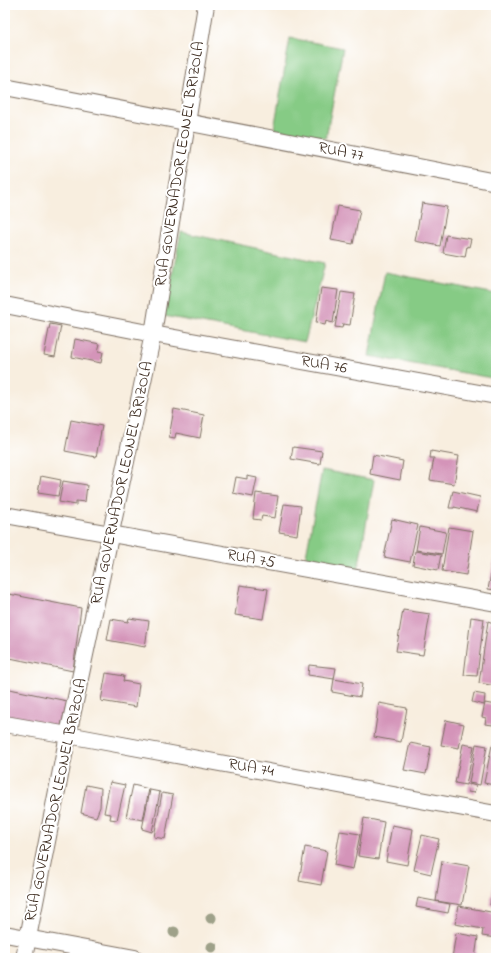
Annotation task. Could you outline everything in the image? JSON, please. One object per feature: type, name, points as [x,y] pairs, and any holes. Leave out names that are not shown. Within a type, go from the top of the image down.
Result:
[{"type":"street","name":"RUA GOVERNADOR LEONEL BRIZOLA","points":[[24,958],[68,735],[152,334],[206,5]]},
{"type":"street","name":"RUA 77","points":[[5,87],[496,182]]},
{"type":"street","name":"RUA 76","points":[[5,305],[152,334],[496,396]]},
{"type":"street","name":"RUA 75","points":[[5,515],[496,604]]},
{"type":"street","name":"RUA 74","points":[[5,724],[496,814]]},
{"type":"street","points":[[5,934],[135,958]]},
{"type":"green space","points":[[290,38],[343,48],[326,138],[274,129]]},
{"type":"green space","points":[[181,232],[325,263],[305,342],[164,316]]},
{"type":"green space","points":[[385,272],[496,294],[496,341],[492,378],[369,356]]},
{"type":"green space","points":[[322,470],[374,480],[358,570],[305,561]]},
{"type":"building","points":[[422,203],[447,207],[440,246],[415,241]]},
{"type":"building","points":[[338,206],[360,210],[353,244],[331,240]]},
{"type":"building","points":[[446,235],[471,239],[469,247],[467,246],[465,257],[443,253]]},
{"type":"building","points":[[321,288],[338,290],[333,323],[326,321],[325,325],[316,323]]},
{"type":"building","points":[[341,292],[355,294],[350,325],[343,324],[342,328],[335,327]]},
{"type":"building","points":[[50,324],[61,326],[55,357],[44,355]]},
{"type":"building","points":[[75,339],[100,344],[98,351],[103,352],[101,363],[72,357]]},
{"type":"building","points":[[174,409],[204,415],[200,438],[176,433],[175,438],[169,437]]},
{"type":"building","points":[[71,420],[102,426],[96,457],[65,451]]},
{"type":"building","points":[[293,447],[322,451],[320,464],[291,459]]},
{"type":"building","points":[[431,451],[459,456],[454,484],[430,480],[434,458],[430,458]]},
{"type":"building","points":[[373,455],[403,461],[400,480],[370,474]]},
{"type":"building","points":[[41,476],[61,480],[58,496],[38,493]]},
{"type":"building","points":[[247,476],[257,478],[253,497],[233,493],[236,477],[247,479]]},
{"type":"building","points":[[63,481],[87,485],[85,502],[76,501],[76,505],[59,502]]},
{"type":"building","points":[[453,491],[480,497],[477,512],[454,507],[449,508]]},
{"type":"building","points":[[256,493],[278,496],[275,518],[262,516],[261,520],[253,519]]},
{"type":"building","points":[[284,504],[301,506],[297,535],[279,532]]},
{"type":"building","points":[[392,519],[418,525],[410,562],[384,557]]},
{"type":"building","points":[[420,527],[446,532],[442,554],[416,550]]},
{"type":"building","points":[[449,527],[473,531],[466,575],[442,571]]},
{"type":"building","points":[[415,551],[441,555],[438,570],[413,565]]},
{"type":"building","points":[[496,555],[496,590],[488,589]]},
{"type":"building","points":[[240,585],[268,589],[263,619],[235,615]]},
{"type":"building","points":[[9,594],[81,608],[73,671],[5,657],[5,616]]},
{"type":"building","points":[[403,610],[430,614],[423,655],[396,651]]},
{"type":"building","points":[[471,617],[484,619],[477,676],[464,675]]},
{"type":"building","points":[[129,618],[149,621],[145,647],[107,640],[111,619],[128,622]]},
{"type":"building","points":[[488,621],[496,624],[496,686],[479,683]]},
{"type":"building","points":[[309,665],[336,668],[334,679],[308,675]]},
{"type":"building","points":[[106,673],[124,676],[123,681],[139,684],[136,707],[101,701]]},
{"type":"building","points":[[334,679],[362,684],[360,697],[332,692]]},
{"type":"building","points":[[5,688],[67,701],[60,730],[5,720]]},
{"type":"building","points":[[474,693],[485,695],[484,705],[472,702]]},
{"type":"building","points":[[379,703],[407,708],[401,742],[374,737]]},
{"type":"building","points":[[485,703],[496,705],[493,725],[485,724],[486,718],[482,717]]},
{"type":"building","points":[[446,720],[464,724],[459,748],[441,745]]},
{"type":"building","points":[[410,743],[431,747],[426,774],[404,770]]},
{"type":"building","points":[[463,744],[474,746],[466,785],[455,783]]},
{"type":"building","points":[[476,744],[487,746],[480,785],[469,783]]},
{"type":"building","points":[[492,745],[496,746],[496,777],[494,785],[484,783]]},
{"type":"building","points":[[110,782],[125,785],[117,820],[110,819],[111,814],[104,813]]},
{"type":"building","points":[[469,784],[476,786],[474,793],[468,792]]},
{"type":"building","points":[[86,785],[101,788],[100,807],[96,817],[81,813]]},
{"type":"building","points":[[133,785],[149,789],[143,820],[126,817]]},
{"type":"building","points":[[150,790],[160,792],[152,832],[142,829]]},
{"type":"building","points":[[162,793],[173,795],[165,839],[154,837]]},
{"type":"building","points":[[364,818],[384,822],[378,859],[358,856]]},
{"type":"building","points":[[392,825],[413,829],[407,865],[386,861]]},
{"type":"building","points":[[340,831],[360,834],[353,869],[334,865]]},
{"type":"building","points":[[422,835],[439,839],[431,874],[414,870]]},
{"type":"building","points":[[305,847],[327,851],[321,885],[299,881]]},
{"type":"building","points":[[442,861],[469,866],[462,905],[436,901]]},
{"type":"building","points":[[496,878],[496,907],[490,905]]},
{"type":"building","points":[[418,898],[450,904],[448,913],[416,907]]},
{"type":"building","points":[[459,906],[496,913],[496,938],[482,936],[483,929],[455,924]]},
{"type":"building","points":[[456,933],[478,937],[475,958],[452,958]]}]
